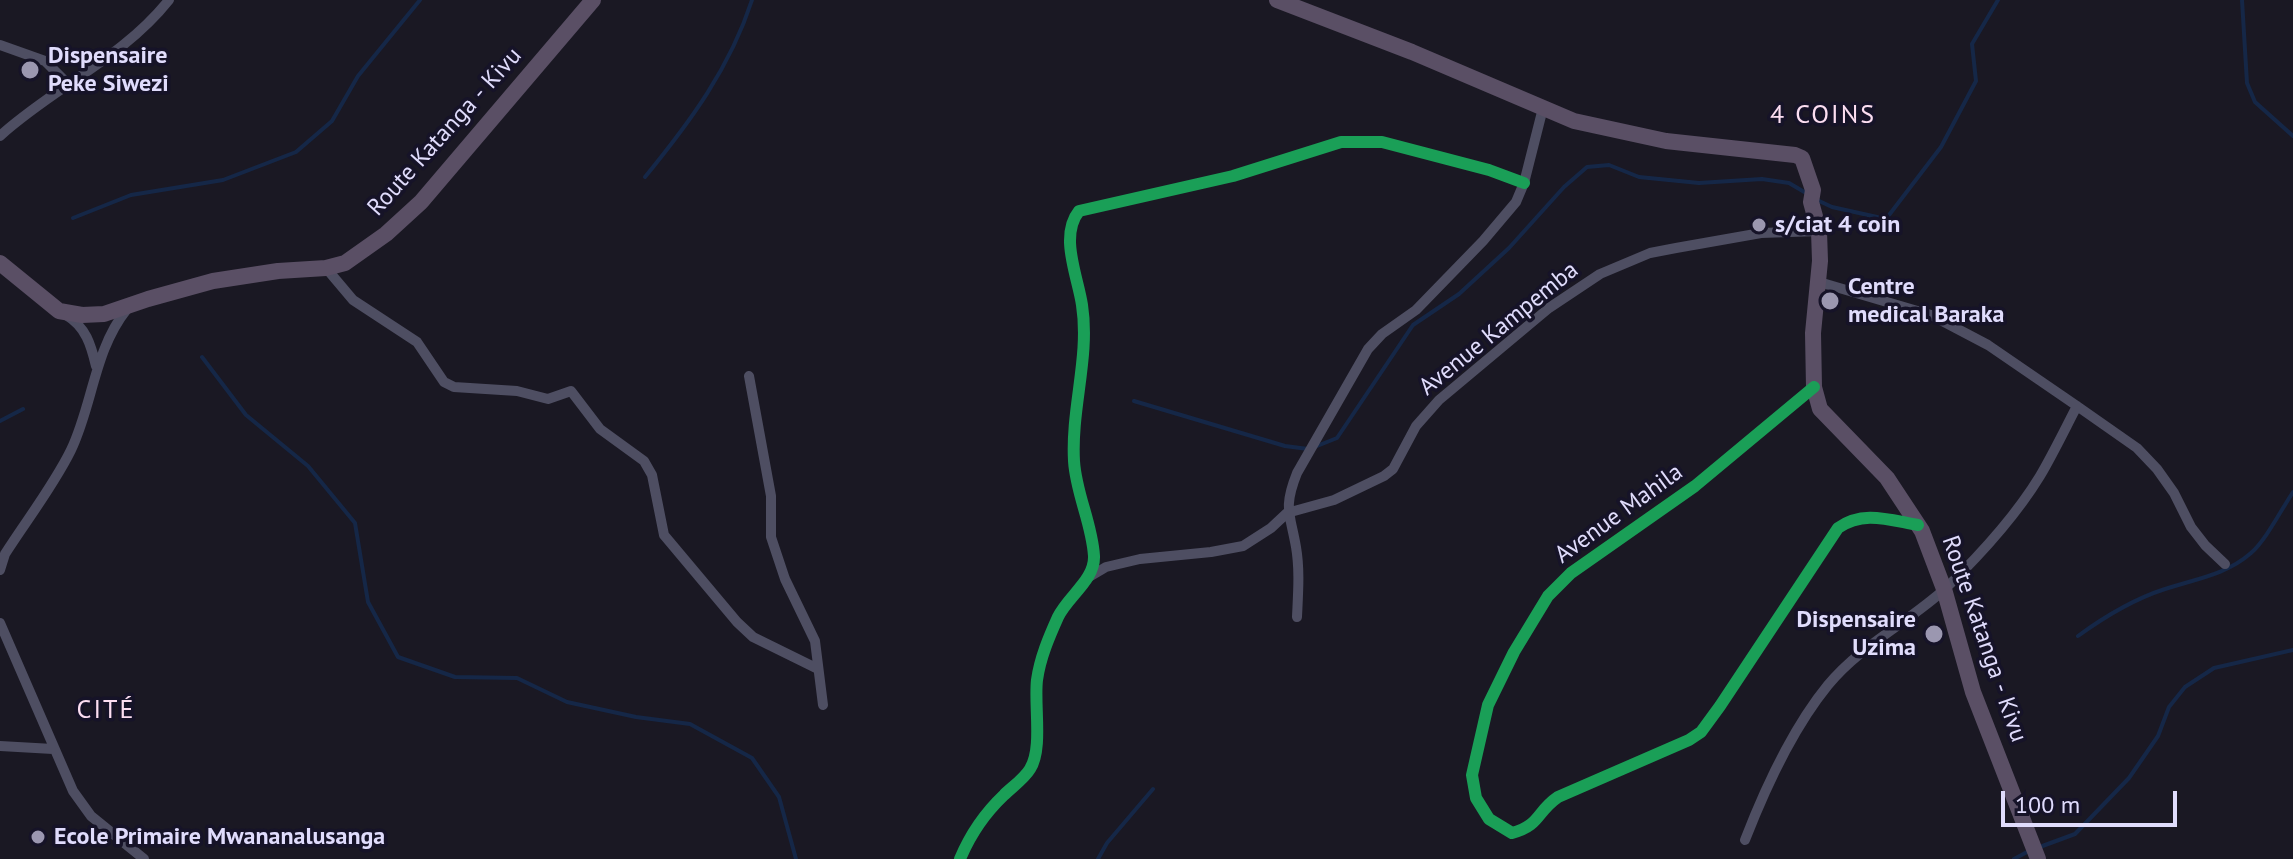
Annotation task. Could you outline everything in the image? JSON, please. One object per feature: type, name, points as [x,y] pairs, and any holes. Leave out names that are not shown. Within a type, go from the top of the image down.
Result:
[{"type":"highway","name":"Route Katanga - Kivu","points":[[59,311],[82,315],[104,314],[158,296],[236,277],[326,268],[345,263],[365,251],[421,202],[593,0]]},
{"type":"highway","name":"Route Katanga - Kivu","points":[[1277,0],[1426,57],[1574,121],[1666,141],[1802,158],[1819,231],[1819,282],[1813,333],[1814,387],[1820,409],[1887,478],[1918,525],[1932,553],[1973,692],[2038,859]]},
{"type":"highway","points":[[0,263],[59,311]]},
{"type":"street","points":[[0,136],[28,110],[99,65],[169,0]]},
{"type":"street","points":[[0,45],[45,61],[68,84]]},
{"type":"street","points":[[1297,617],[1296,548],[1287,513],[1289,493],[1303,459],[1368,349],[1382,334],[1416,310],[1516,202],[1524,183],[1543,108]]},
{"type":"street","points":[[1089,577],[1094,560],[1092,541],[1078,490],[1074,447],[1075,403],[1085,338],[1082,304],[1072,258],[1072,226],[1079,211],[1233,176],[1341,142],[1382,142],[1489,170],[1524,183]]},
{"type":"street","name":"Avenue Kampemba","points":[[1287,513],[1334,500],[1384,476],[1393,469],[1416,426],[1439,400],[1549,308],[1600,274],[1650,253],[1761,233],[1819,231]]},
{"type":"street","points":[[326,268],[353,300],[417,342],[444,382],[454,387],[517,391],[548,399],[571,391],[574,393],[600,429],[644,461],[652,475],[664,535],[737,622],[753,637],[818,669]]},
{"type":"street","points":[[1819,282],[1931,315],[1988,345],[2077,406],[2137,448],[2157,469],[2191,527],[2225,564]]},
{"type":"street","points":[[0,570],[5,554],[70,452],[87,410],[96,366],[118,319],[128,307]]},
{"type":"street","points":[[59,311],[77,322],[87,336],[96,366]]},
{"type":"street","points":[[749,376],[771,496],[771,537],[785,579],[815,641],[823,705]]},
{"type":"street","name":"Avenue Mahila","points":[[1814,387],[1695,486],[1571,573],[1548,596],[1514,652],[1488,705],[1472,775],[1476,798],[1489,819],[1512,833],[1530,828],[1546,805],[1558,797],[1593,780],[1627,769],[1701,732],[1838,528],[1851,518],[1868,516],[1918,525]]},
{"type":"street","points":[[1745,840],[1786,751],[1829,683],[1855,658],[1944,589],[2009,519],[2031,488],[2077,406]]},
{"type":"street","points":[[960,859],[977,827],[1030,770],[1036,757],[1037,679],[1042,656],[1062,610],[1089,577],[1106,567],[1140,559],[1243,546],[1271,528],[1287,513]]},
{"type":"street","points":[[0,623],[73,791],[91,816],[144,859]]},
{"type":"street","points":[[0,746],[53,749]]},
{"type":"waterway","points":[[73,218],[131,195],[223,180],[296,152],[332,121],[358,76],[420,0]]},
{"type":"waterway","points":[[645,177],[707,93],[732,49],[752,0]]},
{"type":"waterway","points":[[1817,200],[1832,207],[1886,219],[1941,147],[1976,81],[1972,44],[1998,0]]},
{"type":"waterway","points":[[2242,0],[2247,83],[2255,102],[2293,136]]},
{"type":"waterway","points":[[1317,446],[1337,438],[1413,325],[1459,294],[1509,248],[1564,187],[1587,167],[1609,165],[1639,177],[1699,183],[1762,179],[1789,183],[1806,193]]},
{"type":"waterway","points":[[202,357],[246,415],[308,466],[355,523],[368,602],[398,657],[455,677],[517,678],[567,702],[636,717],[690,724],[752,758],[779,797],[796,859]]},
{"type":"waterway","points":[[1134,401],[1285,446],[1308,449]]},
{"type":"waterway","points":[[0,421],[23,409]]},
{"type":"waterway","points":[[2078,636],[2142,598],[2221,571],[2241,560],[2262,541],[2293,492]]},
{"type":"waterway","points":[[2037,848],[2075,834],[2129,778],[2158,736],[2169,707],[2185,687],[2214,668],[2293,650]]},
{"type":"waterway","points":[[1098,859],[1107,843],[1153,789]]},
{"type":"waterway","points":[[2014,859],[2029,851]]},
{"type":"cycle path","points":[[960,859],[984,817],[1030,769],[1036,750],[1036,690],[1043,656],[1058,617],[1086,580],[1093,565],[1093,544],[1074,461],[1084,324],[1070,232],[1079,211],[1233,176],[1341,142],[1382,142],[1489,170],[1524,183]]},
{"type":"cycle path","points":[[1814,387],[1695,486],[1571,573],[1548,596],[1514,652],[1488,705],[1472,775],[1476,798],[1489,819],[1512,833],[1521,830],[1558,797],[1701,732],[1838,528],[1847,522],[1867,518],[1918,525]]},
{"type":"place","name":"Dispensaire Peke Siwezi","points":[[30,70]]},
{"type":"place","name":"s/ciat 4 coin","points":[[1759,225]]},
{"type":"place","name":"Centre medical Baraka","points":[[1830,301]]},
{"type":"place","name":"Dispensaire Uzima","points":[[1934,634]]},
{"type":"place","name":"Ecole Primaire Mwananalusanga","points":[[38,837]]},
{"type":"district","name":"4 COINS","points":[[1823,116]]},
{"type":"district","name":"CITÉ","points":[[106,711]]}]
